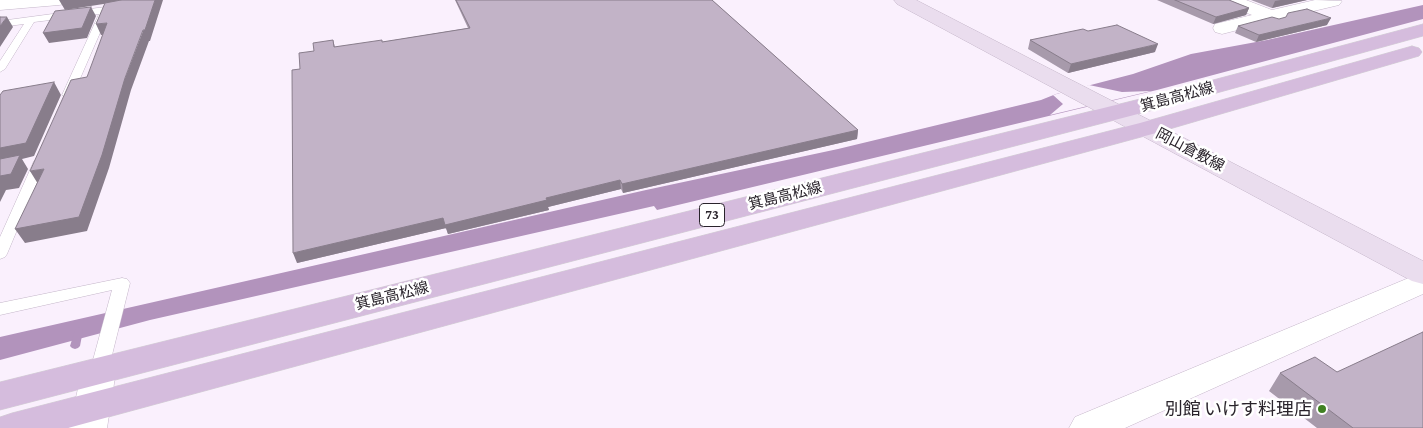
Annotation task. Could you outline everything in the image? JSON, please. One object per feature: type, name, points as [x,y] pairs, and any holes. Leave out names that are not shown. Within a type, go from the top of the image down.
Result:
[{"type":"main road","name":"岡山倉敷線","points":[[904,0],[1423,274]]},
{"type":"main road","name":"箕島高松線","points":[[0,396],[1108,108],[1423,30]]},
{"type":"main road","name":"箕島高松線","points":[[12,428],[89,418],[1148,128],[1423,49]]},
{"type":"street","points":[[0,5],[59,0]]},
{"type":"street","points":[[1230,0],[1289,24]]},
{"type":"street","points":[[1222,28],[1333,1]]},
{"type":"street","points":[[1088,428],[1423,282]]},
{"type":"street","points":[[89,418],[99,371]]},
{"type":"lane","points":[[0,24],[110,8],[65,104]]},
{"type":"lane","points":[[0,69],[31,20]]},
{"type":"lane","points":[[54,90],[72,87]]},
{"type":"lane","points":[[0,254],[3,241],[42,157],[24,164]]},
{"type":"lane","points":[[0,309],[122,283],[99,371]]},
{"type":"shaded area","points":[[1423,5],[1423,19],[1157,90],[657,210],[654,206],[150,320],[0,360],[0,337],[646,190],[838,149],[1041,100],[1056,94],[1133,74],[1191,54],[1267,40]]},
{"type":"pier","points":[[1089,85],[1122,92],[1151,91],[1050,115],[1063,104],[1053,95]]},
{"type":"building","points":[[121,0],[155,0],[125,78],[102,155],[79,217],[15,229],[44,169],[30,171],[71,80],[87,77],[107,23],[96,24],[105,3]]},
{"type":"building","points":[[456,0],[712,0],[858,130],[622,184],[620,180],[445,225],[443,218],[293,253],[292,70],[300,69],[299,53],[314,51],[313,43],[333,40],[334,47],[382,40],[382,42],[470,28]]},
{"type":"building","points":[[1175,0],[1229,0],[1249,8],[1216,17]]},
{"type":"building","points":[[91,7],[82,28],[43,33],[55,11]]},
{"type":"building","points":[[1307,9],[1331,18],[1259,35],[1238,26],[1272,17],[1279,19],[1286,17],[1288,13]]},
{"type":"building","points":[[0,17],[7,17],[0,26]]},
{"type":"building","points":[[1117,25],[1158,44],[1071,64],[1030,40],[1083,29],[1088,31]]},
{"type":"building","points":[[54,82],[26,143],[0,148],[0,95],[3,91]]},
{"type":"building","points":[[20,155],[11,174],[0,176],[0,159]]},
{"type":"building","points":[[1423,332],[1423,428],[1353,428],[1280,373],[1315,357],[1337,372]]},
{"type":"waterway","points":[[75,346],[79,330]]},
{"type":"place","name":"別館 いけす料理店","points":[[1322,409]]}]
